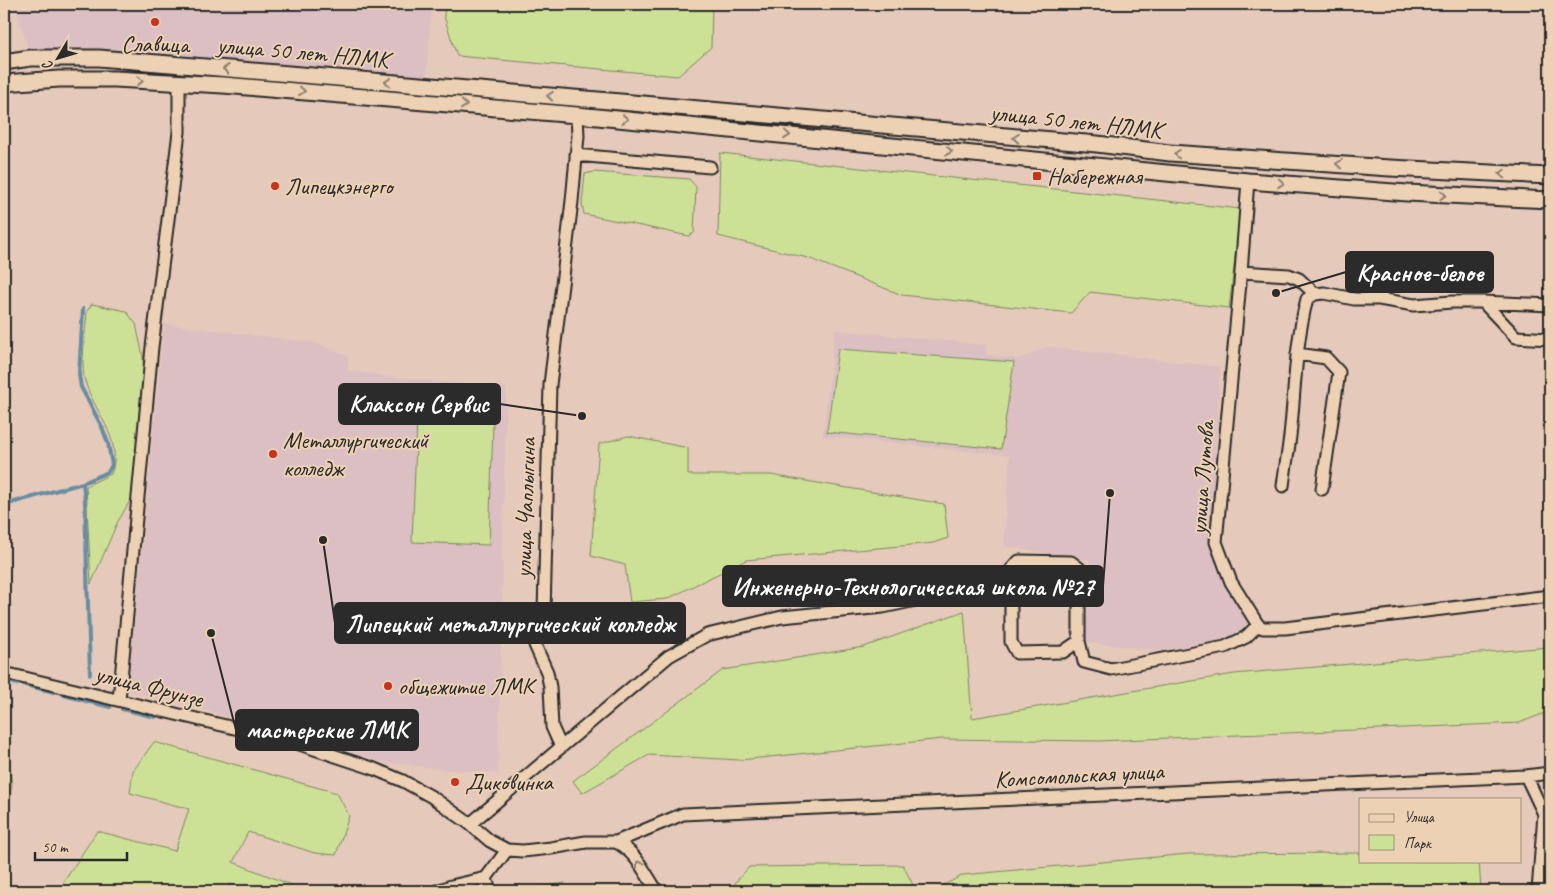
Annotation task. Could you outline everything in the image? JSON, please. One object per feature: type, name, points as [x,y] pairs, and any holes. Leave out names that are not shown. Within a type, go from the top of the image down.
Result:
[{"type":"main road","name":"улица 50 лет НЛМК","points":[[4,62],[30,58],[99,58],[1097,144],[1170,153],[1550,176]]},
{"type":"main road","name":"улица 50 лет НЛМК","points":[[4,83],[59,79],[115,79],[242,86],[577,115],[1248,181]]},
{"type":"main road","name":"улица 50 лет НЛМК","points":[[577,115],[577,107],[582,103],[598,100]]},
{"type":"main road","points":[[1407,193],[1437,170]]},
{"type":"main road","points":[[1248,181],[1407,193],[1550,200]]},
{"type":"street","points":[[119,700],[152,347],[179,132],[179,83]]},
{"type":"street","name":"улица Чаплыгина","points":[[561,747],[552,727],[550,687],[547,672],[536,645],[537,626],[544,612],[550,385],[572,202],[578,136],[577,115]]},
{"type":"street","points":[[576,155],[710,167]]},
{"type":"street","name":"улица Лутова","points":[[1248,181],[1242,272],[1216,542],[1231,582],[1258,625]]},
{"type":"street","points":[[1242,272],[1294,277],[1299,279],[1315,294]]},
{"type":"street","points":[[1283,486],[1290,438],[1302,315],[1307,299],[1315,294],[1324,293],[1354,299],[1379,299],[1414,306],[1452,302],[1550,304]]},
{"type":"street","points":[[1483,302],[1516,337],[1550,339]]},
{"type":"street","points":[[1298,354],[1326,358],[1339,372],[1322,489]]},
{"type":"street","points":[[1079,641],[1063,652],[1017,653],[1011,642],[1011,570],[1019,561],[1071,562],[1079,568],[1079,641],[1084,662],[1111,669],[1225,647],[1246,637],[1258,625],[1263,628],[1286,628],[1550,596]]},
{"type":"street","points":[[470,824],[669,656],[707,635],[782,617],[883,607],[916,600]]},
{"type":"street","name":"улица Фрунзе","points":[[4,673],[293,742],[372,768],[432,797],[490,841],[507,850]]},
{"type":"street","name":"Комсомольская улица","points":[[616,842],[683,814],[1526,776],[1550,773]]},
{"type":"street","points":[[1526,776],[1544,814],[1538,891]]},
{"type":"street","points":[[437,891],[486,878],[507,850],[523,851],[586,842],[616,842],[628,849],[657,891]]},
{"type":"street","points":[[486,878],[490,891]]},
{"type":"shaded area","points":[[14,4],[432,4],[426,78],[94,51],[29,50]]},
{"type":"shaded area","points":[[164,324],[315,343],[348,356],[348,371],[506,388],[498,773],[383,762],[301,735],[128,691]]},
{"type":"shaded area","points":[[835,330],[987,345],[986,355],[1020,359],[1046,347],[1220,367],[1211,531],[1222,570],[1250,622],[1242,635],[1164,651],[1084,642],[1090,560],[1004,546],[1010,455],[823,436]]},
{"type":"green space","points":[[445,4],[712,4],[711,47],[678,76],[457,56],[444,16]]},
{"type":"green space","points":[[720,153],[1241,209],[1229,308],[1090,292],[1071,313],[902,295],[808,258],[718,236]]},
{"type":"green space","points":[[594,172],[689,179],[696,187],[694,233],[689,236],[584,214],[582,204],[585,174]]},
{"type":"green space","points":[[92,304],[126,311],[136,324],[143,357],[144,378],[134,494],[117,523],[91,584],[86,486],[111,474],[114,461],[114,449],[110,436],[88,389],[83,371],[87,311]]},
{"type":"green space","points":[[838,349],[1014,362],[1001,449],[827,432]]},
{"type":"green space","points":[[417,420],[493,423],[489,545],[412,542]]},
{"type":"green space","points":[[628,436],[688,448],[688,475],[770,475],[944,504],[948,538],[933,543],[746,560],[667,599],[630,602],[625,565],[591,556],[599,444]]},
{"type":"green space","points":[[964,611],[972,718],[1234,674],[1550,647],[1550,711],[1519,723],[1098,741],[942,739],[740,760],[649,755],[582,793],[573,781],[723,670],[864,647]]},
{"type":"green space","points":[[154,742],[337,793],[349,816],[336,855],[315,853],[248,832],[233,862],[299,888],[298,891],[260,891],[230,884],[225,891],[58,891],[97,831],[175,851],[189,809],[130,793],[133,771]]},
{"type":"green space","points":[[4,743],[12,784],[4,829]]},
{"type":"green space","points":[[1359,853],[1359,862],[1479,862],[1481,891],[933,891],[963,875],[1189,854]]},
{"type":"green space","points":[[903,865],[916,891],[739,891],[735,883],[749,867]]},
{"type":"green space","points":[[565,883],[552,891],[514,891]]},
{"type":"waterway","points":[[4,505],[83,483],[108,472],[112,465],[108,443],[102,427],[81,387],[79,375],[83,309]]},
{"type":"waterway","points":[[83,483],[90,674]]},
{"type":"waterway","points":[[4,680],[18,684]]},
{"type":"waterway","points":[[25,685],[54,692]]},
{"type":"waterway","points":[[64,695],[110,707]]},
{"type":"waterway","points":[[122,709],[155,717]]},
{"type":"place","name":"Славица","points":[[155,22]]},
{"type":"place","name":"Набережная","points":[[1037,176]]},
{"type":"place","name":"Липецкэнерго","points":[[275,186]]},
{"type":"place","name":"Красное-белое","points":[[1276,293]]},
{"type":"place","name":"Клаксон Сервис","points":[[582,416]]},
{"type":"place","name":"Металлургический колледж","points":[[273,454]]},
{"type":"place","name":"Инженерно-Технологическая школа №27","points":[[1110,493]]},
{"type":"place","name":"Липецкий металлургический колледж","points":[[323,540]]},
{"type":"place","name":"мастерские ЛМК","points":[[211,633]]},
{"type":"place","name":"общежитие ЛМК","points":[[388,686]]},
{"type":"place","name":"Диковинка","points":[[455,782]]}]
